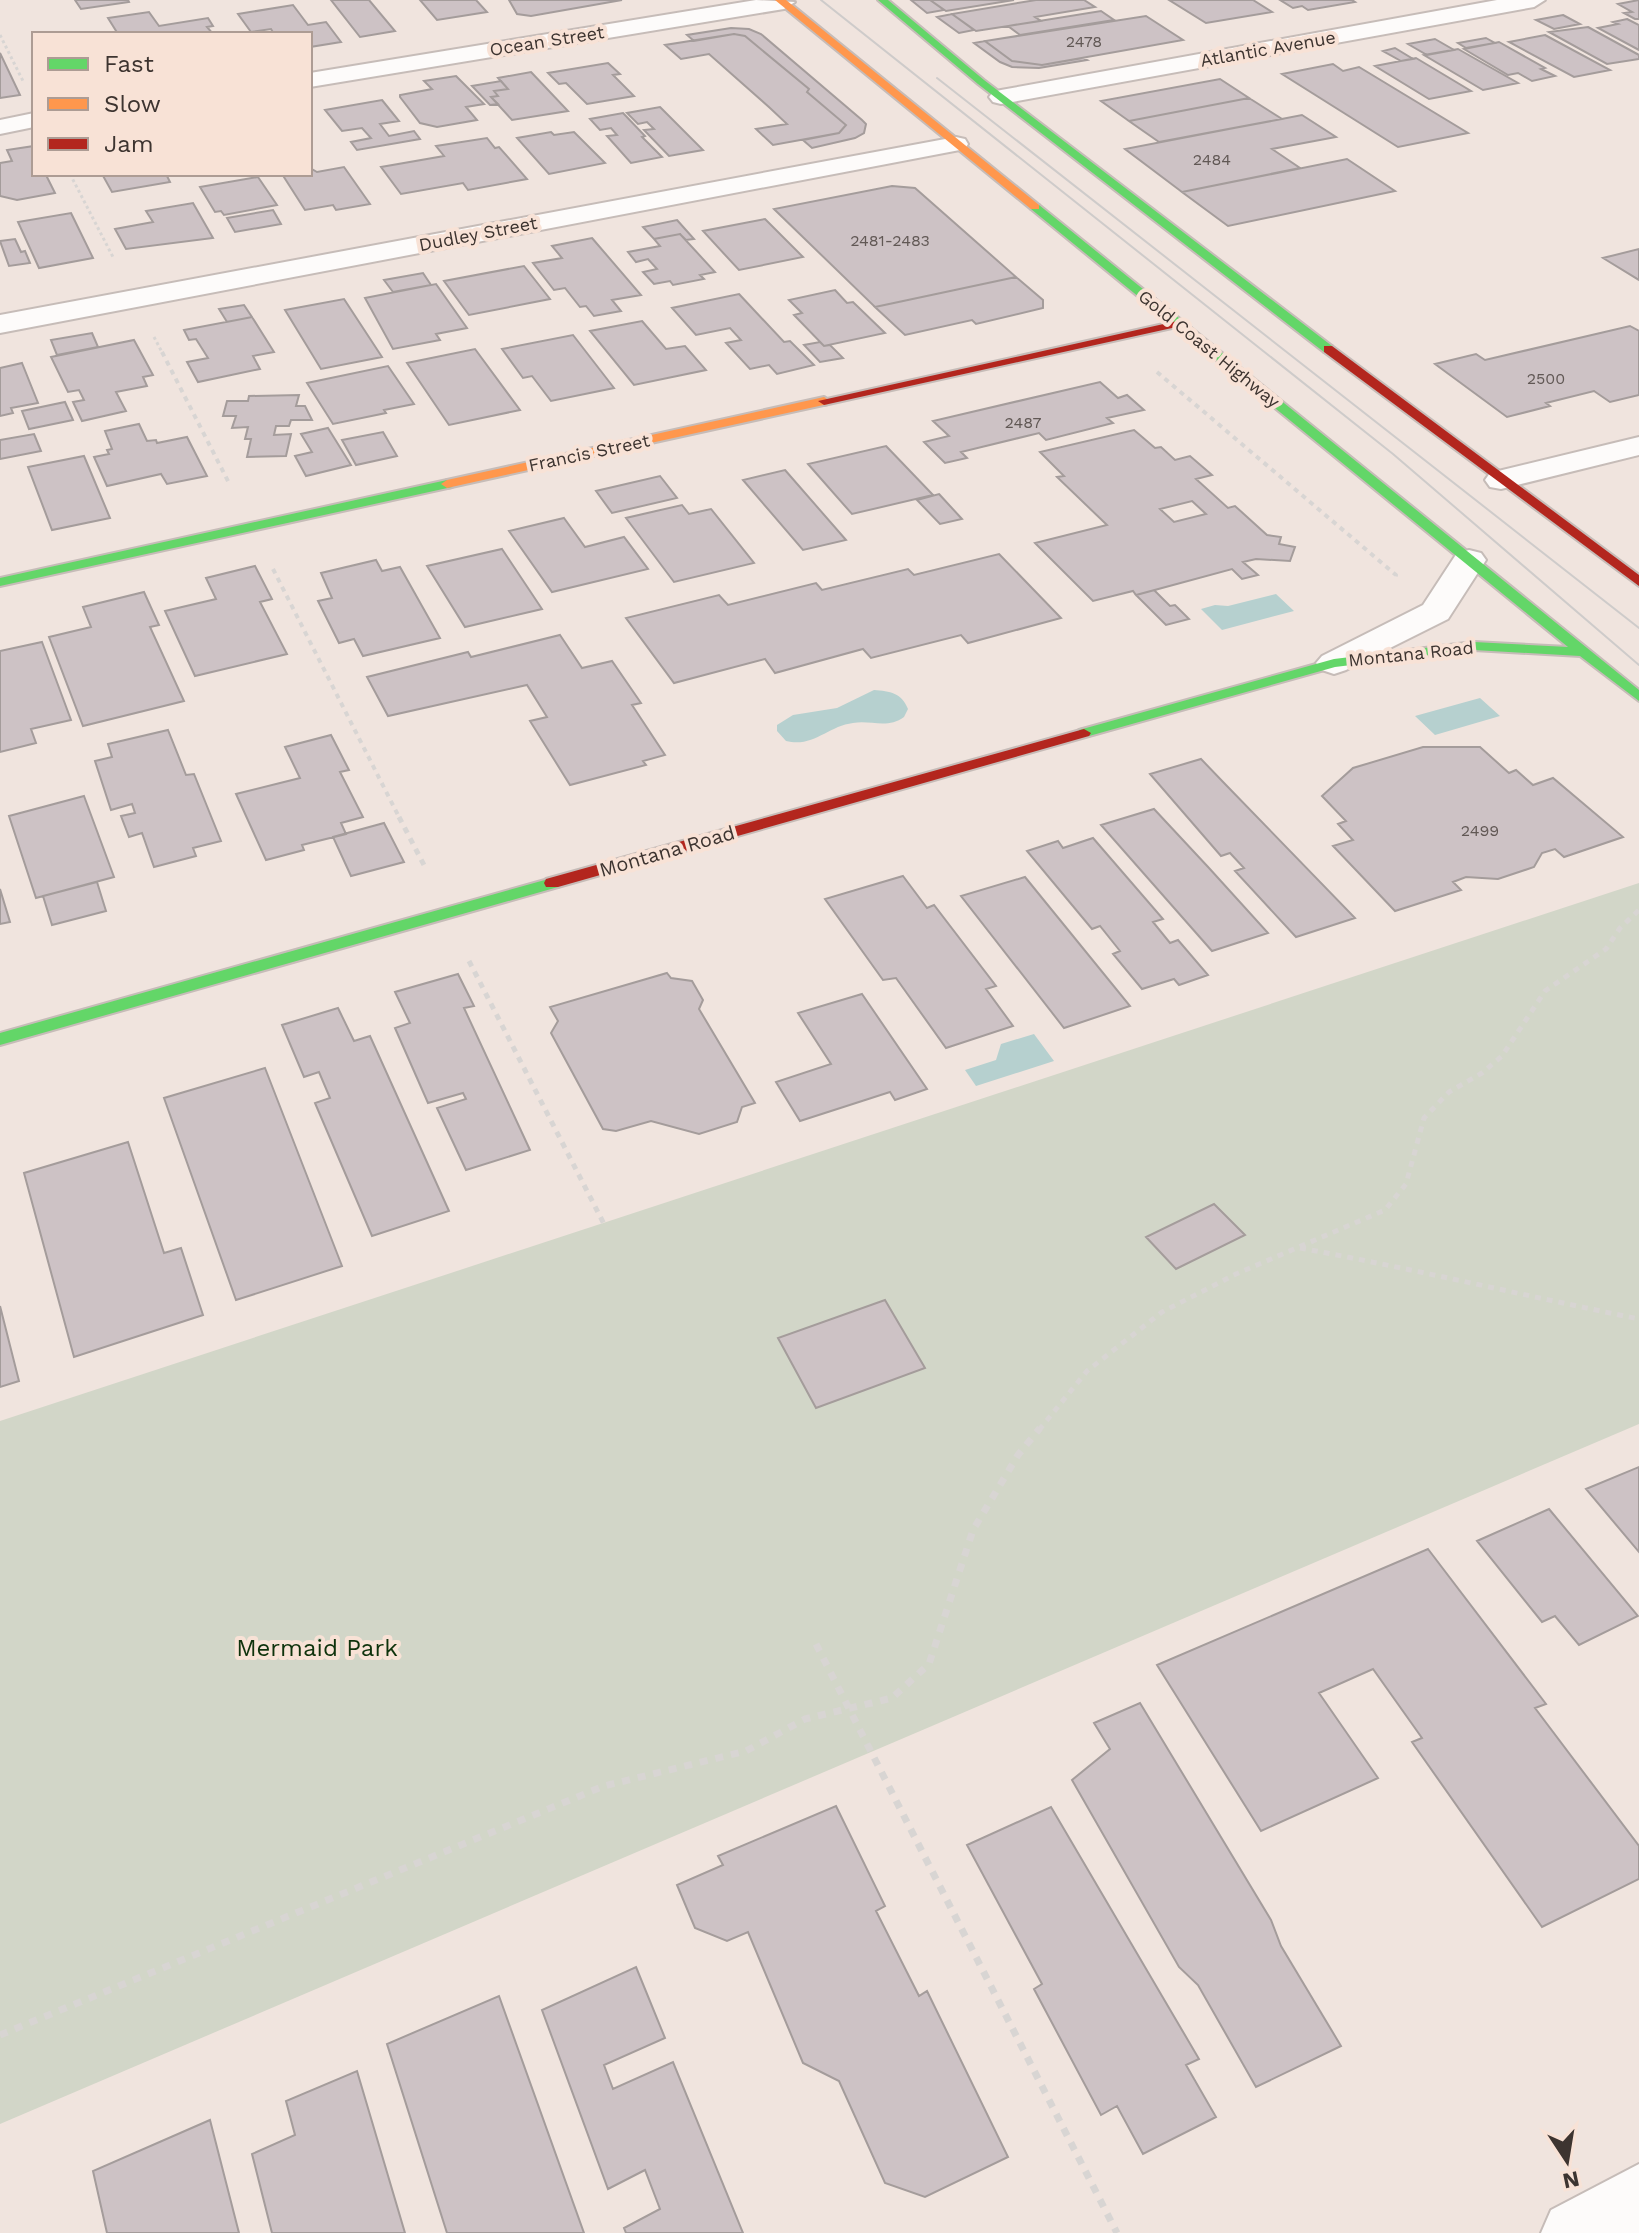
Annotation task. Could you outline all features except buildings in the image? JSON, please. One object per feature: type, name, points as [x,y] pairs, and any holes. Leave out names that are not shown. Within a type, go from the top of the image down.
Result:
[{"type":"main road","points":[[883,0],[1001,97],[1639,582]]},
{"type":"main road","name":"Gold Coast Highway","points":[[782,1],[1639,697]]},
{"type":"main road","name":"Francis Street","points":[[0,582],[1177,324]]},
{"type":"main road","name":"Montana Road","points":[[0,1039],[1334,663],[1474,646],[1584,652]]},
{"type":"street","name":"Atlantic Avenue","points":[[1001,97],[1534,0]]},
{"type":"street","name":"Ocean Street","points":[[312,80],[782,1]]},
{"type":"street","points":[[0,127],[32,120]]},
{"type":"street","name":"Dudley Street","points":[[0,324],[956,144]]},
{"type":"street","points":[[1501,480],[1639,446]]},
{"type":"street","name":"Montana Road","points":[[1334,663],[1436,612],[1469,560]]},
{"type":"street","points":[[1574,2233],[1639,2197]]},
{"type":"path","points":[[0,35],[27,90]]},
{"type":"path","points":[[1155,371],[1396,575],[1394,591]]},
{"type":"path","points":[[425,867],[440,863]]},
{"type":"path","points":[[0,2035],[604,1786],[746,1751],[805,1719],[892,1698],[929,1664],[973,1530],[1018,1455],[1087,1371],[1162,1312],[1236,1274],[1385,1210],[1406,1184],[1424,1118],[1449,1092],[1482,1073],[1502,1056],[1545,991],[1606,949],[1620,928],[1639,910]]},
{"type":"path","points":[[469,961],[604,1224]]},
{"type":"path","points":[[1299,1248],[1448,1276],[1517,1294],[1639,1319]]},
{"type":"path","points":[[816,1644],[1117,2233]]},
{"type":"green space","name":"Mermaid Park","points":[[1639,883],[1639,1424],[0,2124],[0,1421]]},
{"type":"water","points":[[1276,594],[1294,611],[1222,630],[1201,609],[1215,605],[1228,606]]},
{"type":"water","points":[[874,690],[899,696],[908,709],[904,717],[892,723],[844,725],[804,742],[786,741],[777,731],[777,725],[793,715],[837,708]]},
{"type":"water","points":[[1480,698],[1500,716],[1435,735],[1415,716]]},
{"type":"water","points":[[1034,1034],[1054,1061],[976,1086],[965,1070],[996,1060],[1001,1044]]},
{"type":"tram line","points":[[821,0],[1393,454],[1639,665]]},
{"type":"tram line","points":[[937,78],[1639,628]]},
{"type":"traffic: fast","points":[[883,0],[981,82],[1328,349]]},
{"type":"traffic: fast","points":[[1035,207],[1639,697]]},
{"type":"traffic: fast","points":[[0,582],[447,484]]},
{"type":"traffic: fast","points":[[1084,733],[1334,663],[1474,646],[1584,652]]},
{"type":"traffic: fast","points":[[0,1039],[552,883]]},
{"type":"traffic: slow","points":[[780,0],[1035,207]]},
{"type":"traffic: slow","points":[[447,484],[824,401]]},
{"type":"traffic: jam","points":[[824,401],[1177,324]]},
{"type":"traffic: jam","points":[[1328,349],[1639,582]]},
{"type":"traffic: jam","points":[[552,883],[1084,733]]}]
